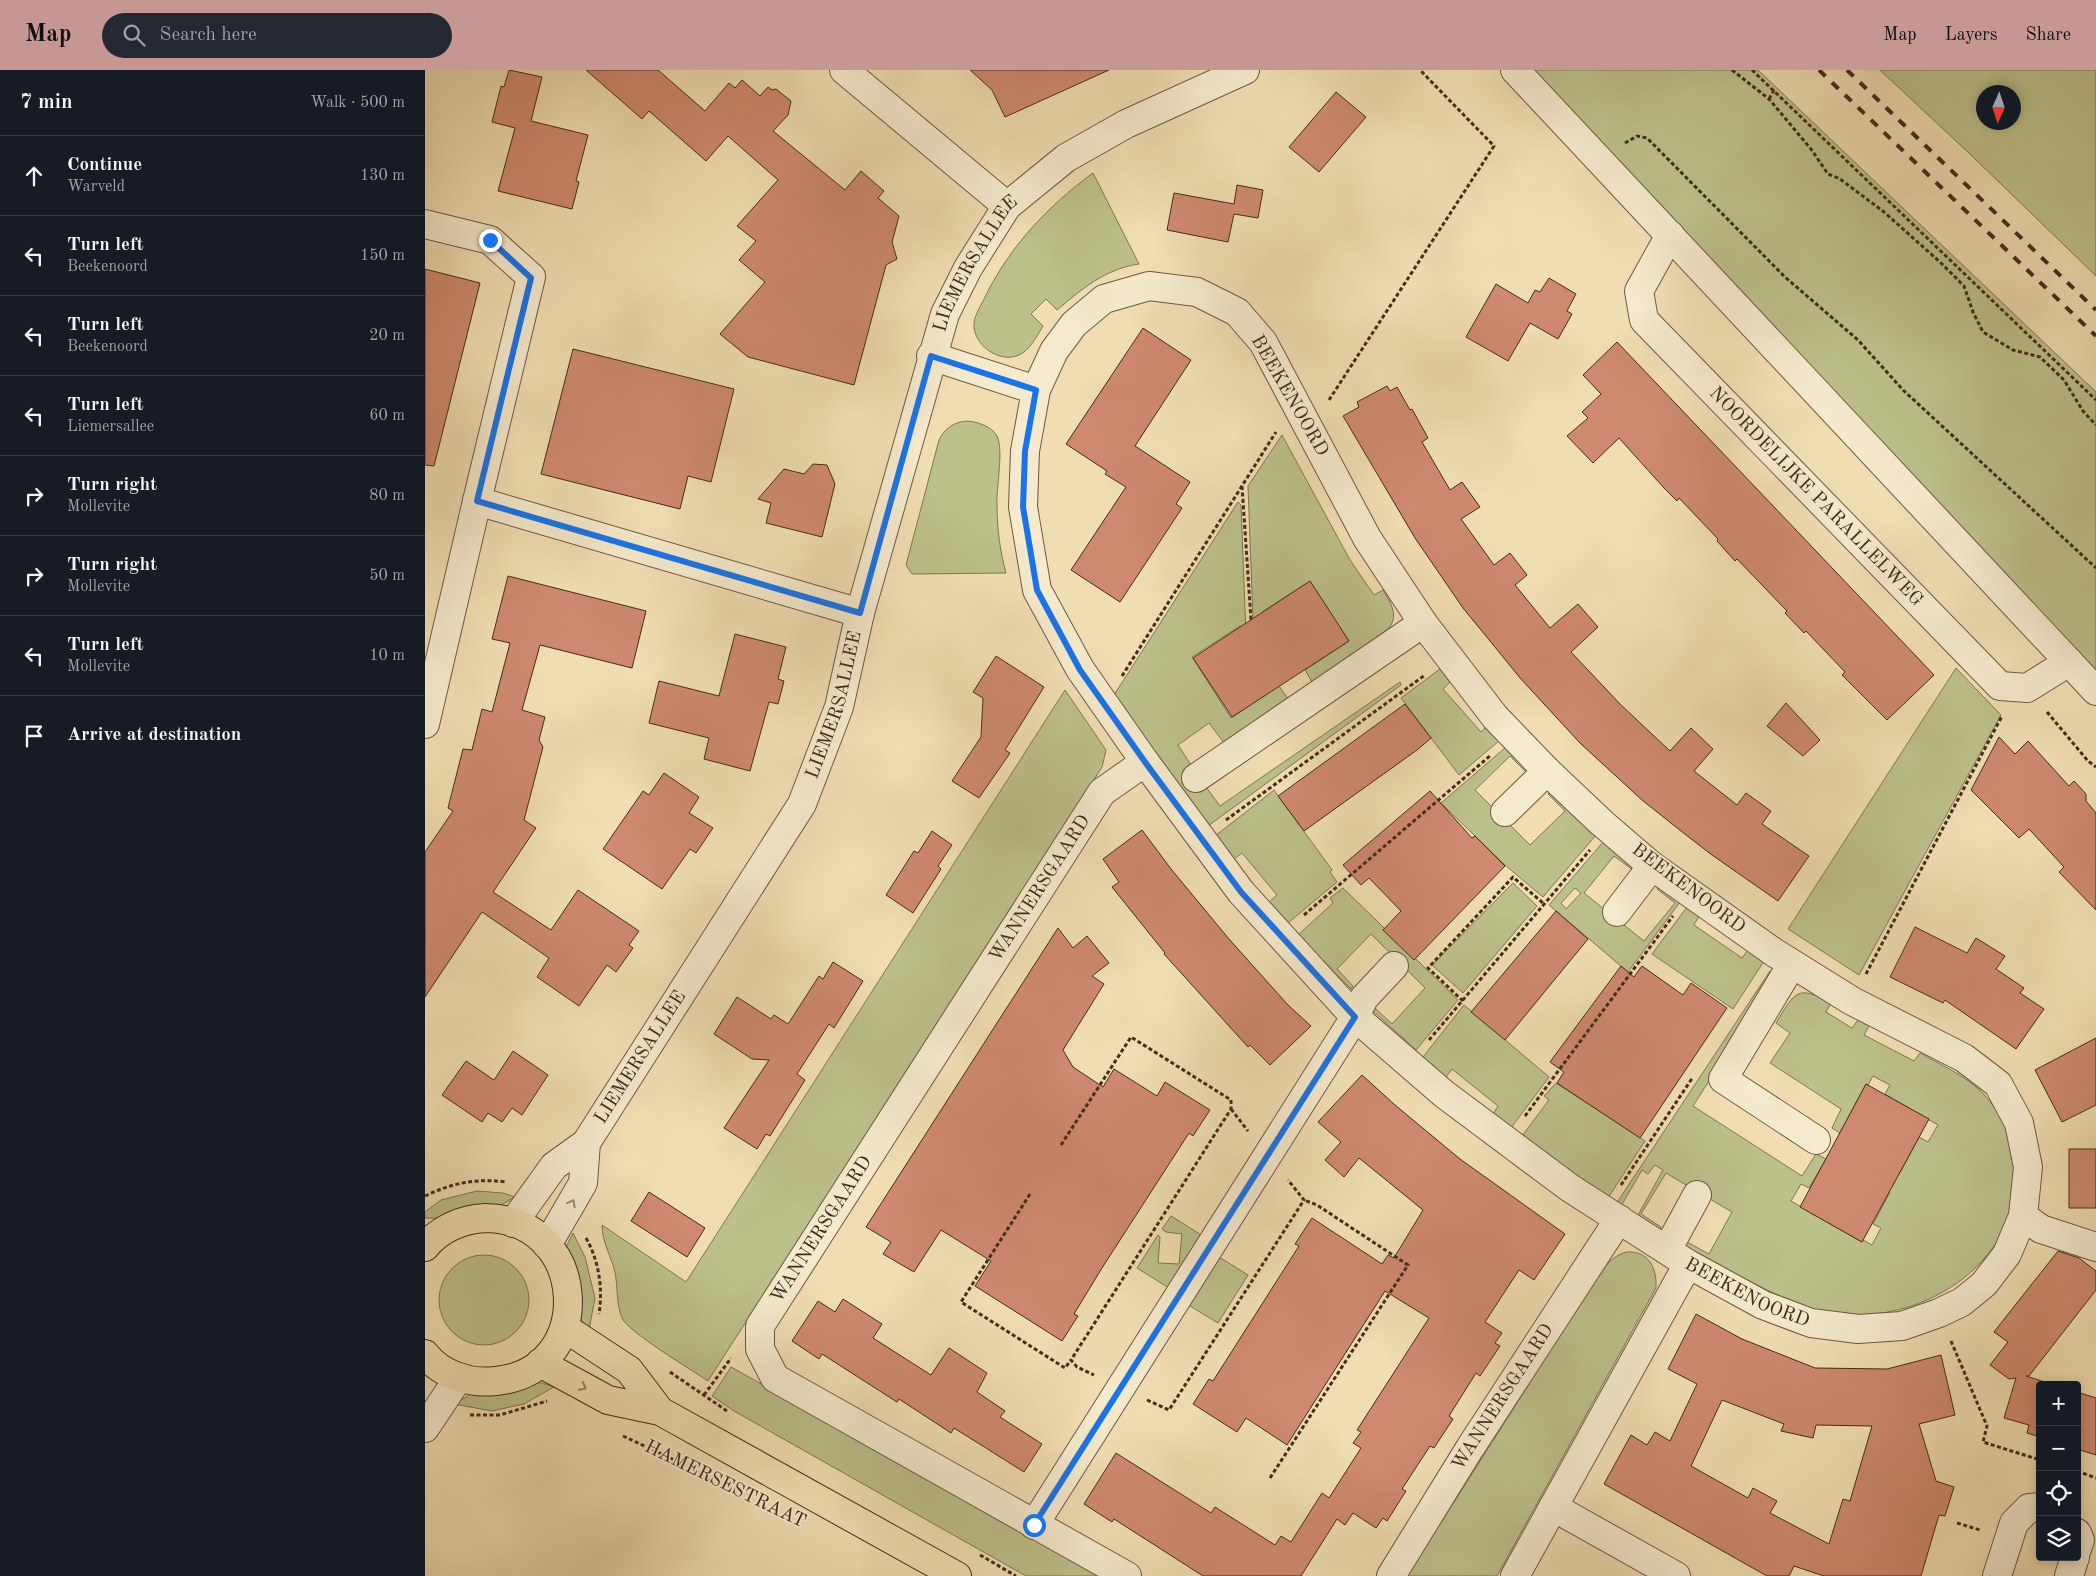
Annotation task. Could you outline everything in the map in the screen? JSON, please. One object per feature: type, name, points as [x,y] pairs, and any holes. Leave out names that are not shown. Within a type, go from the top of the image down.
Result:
[{"type":"main road","points":[[425,1354],[444,1370],[459,1377],[483,1383],[504,1380],[523,1374],[540,1363],[554,1348],[565,1328],[569,1306],[567,1283],[560,1263],[547,1244],[530,1230],[513,1222],[495,1218],[477,1218],[459,1223],[426,1243]]},
{"type":"main road","name":"HAMERSESTRAAT","points":[[565,1328],[629,1370],[660,1410]]},
{"type":"main road","name":"HAMERSESTRAAT","points":[[540,1363],[608,1400],[660,1410],[957,1576]]},
{"type":"street","points":[[844,70],[1007,206]]},
{"type":"street","name":"LIEMERSALLEE","points":[[513,1222],[554,1166],[586,1143],[802,804],[839,707],[860,613],[931,356],[949,306],[968,268],[1007,206],[1066,158],[1126,124],[1245,70]]},
{"type":"street","points":[[1515,70],[2096,691]]},
{"type":"street","points":[[425,224],[490,240],[531,278],[425,724]]},
{"type":"street","name":"NOORDELIJKE PARALLELWEG","points":[[1670,235],[1639,291],[1644,320],[2000,686],[2027,688]]},
{"type":"street","name":"BEEKENOORD","points":[[1149,286],[1197,292],[1237,312],[1263,342],[1309,429],[1367,538],[1423,623],[1495,717],[1547,771],[1652,866],[1792,964],[1852,1001],[1964,1058],[1998,1084],[2019,1123],[2028,1167],[2023,1216],[2007,1254],[1984,1284],[1962,1302],[1939,1313],[1902,1326],[1857,1329],[1811,1323],[1763,1304],[1677,1257],[1569,1188],[1444,1094],[1355,1017],[1241,892],[1080,670],[1037,590],[1023,507],[1025,451],[1036,390],[1054,351],[1074,324],[1104,299],[1149,286]]},
{"type":"street","points":[[931,356],[1036,390]]},
{"type":"street","points":[[477,501],[860,613]]},
{"type":"street","points":[[1196,778],[1423,623]]},
{"type":"street","points":[[2027,688],[2069,662]]},
{"type":"street","name":"WANNERSGAARD","points":[[1127,1576],[775,1378],[760,1349],[760,1326],[1102,792],[1145,762]]},
{"type":"street","points":[[1505,812],[1547,771]]},
{"type":"street","points":[[1617,912],[1652,866]]},
{"type":"street","points":[[1792,964],[1723,1079],[1816,1140]]},
{"type":"street","points":[[1034,1525],[1355,1017],[1364,998],[1394,966]]},
{"type":"street","name":"LIEMERSALLEE","points":[[547,1244],[583,1183],[586,1143]]},
{"type":"street","points":[[1515,1576],[1553,1507],[1677,1257],[1697,1195]]},
{"type":"street","name":"WANNERSGAARD","points":[[1391,1576],[1612,1215]]},
{"type":"street","points":[[2023,1216],[2041,1229],[2096,1247]]},
{"type":"street","points":[[425,1428],[459,1377]]},
{"type":"street","points":[[1553,1507],[1676,1576]]},
{"type":"street","points":[[1997,1576],[2013,1523],[2029,1508],[2036,1507]]},
{"type":"street","points":[[2069,1576],[2074,1561]]},
{"type":"path","points":[[1309,429],[1494,146],[1420,70]]},
{"type":"path","points":[[1732,70],[1769,99],[1811,149],[1828,174],[1840,179],[1885,212],[1964,286],[1973,312],[1983,332],[2013,350],[2040,357],[2064,380],[2083,411],[2096,425]]},
{"type":"path","points":[[1752,70],[2096,400]]},
{"type":"path","points":[[1769,99],[1774,90]]},
{"type":"path","points":[[1597,157],[1612,154],[1623,149],[1626,141],[1637,136],[1647,138],[1785,277],[1858,340],[1903,390],[2096,568]]},
{"type":"path","points":[[1105,704],[1295,402]]},
{"type":"path","points":[[1242,486],[1251,620]]},
{"type":"path","points":[[1201,838],[1449,658]]},
{"type":"path","points":[[1852,1001],[2006,710],[2027,688],[2096,768]]},
{"type":"path","points":[[1281,935],[1513,736]]},
{"type":"path","points":[[1409,1064],[1609,828]]},
{"type":"path","points":[[1463,1001],[1428,968],[1513,877],[1544,904]]},
{"type":"path","points":[[1506,1141],[1691,893]]},
{"type":"path","points":[[1061,1145],[1131,1037],[1231,1100],[1231,1109]]},
{"type":"path","points":[[1612,1215],[1698,1069]]},
{"type":"path","points":[[1030,1194],[961,1302],[1065,1368],[1071,1360]]},
{"type":"path","points":[[1270,1478],[1407,1265],[1317,1205],[1305,1200]]},
{"type":"path","points":[[1939,1313],[1987,1426],[1983,1442],[2036,1459]]},
{"type":"path","points":[[704,1395],[731,1358],[760,1349]]},
{"type":"path","name":"HAMERSESTRAAT","points":[[620,1434],[719,1481]]},
{"type":"path","points":[[2081,1472],[2096,1478]]},
{"type":"green space","points":[[1525,70],[1758,70],[2096,392],[2096,673]]},
{"type":"green space","points":[[1880,70],[2096,70],[2096,276],[1972,156]]},
{"type":"green space","points":[[1093,173],[1139,264],[1115,270],[1105,275],[1057,310],[1046,299],[1031,314],[1043,326],[1030,346],[1023,353],[1011,357],[995,354],[982,345],[975,331],[974,323],[976,316],[986,295],[1007,259],[1032,228],[1061,199]]},
{"type":"green space","points":[[967,421],[988,427],[997,436],[999,443],[998,522],[1006,573],[912,574],[906,565],[939,440],[950,426]]},
{"type":"green space","points":[[1282,435],[1350,560],[1374,595],[1383,590],[1394,615],[1391,625],[1387,630],[1312,682],[1305,670],[1349,641],[1310,581],[1262,612],[1267,620],[1253,619],[1248,486]]},
{"type":"green space","points":[[1238,502],[1241,505],[1246,635],[1240,626],[1192,657],[1231,718],[1279,686],[1288,699],[1224,743],[1209,723],[1178,745],[1191,765],[1185,770],[1199,791],[1206,787],[1220,806],[1400,682],[1401,685],[1208,826],[1114,695]]},
{"type":"green space","points":[[1956,668],[2001,715],[1859,975],[1788,929]]},
{"type":"green space","points":[[1440,669],[1450,682],[1443,689],[1481,732],[1487,726],[1500,740],[1459,775],[1401,698]]},
{"type":"green space","points":[[1065,690],[1106,750],[1102,767],[708,1381],[648,1341],[622,1318],[615,1272],[605,1243],[602,1225],[686,1282]]},
{"type":"green space","points":[[1506,747],[1529,771],[1527,773],[1510,756],[1475,790],[1530,845],[1565,811],[1548,794],[1551,791],[1596,835],[1543,897],[1506,866],[1441,803]]},
{"type":"green space","points":[[1274,790],[1332,870],[1330,872],[1337,882],[1288,923],[1269,902],[1277,895],[1242,853],[1234,859],[1215,836]]},
{"type":"green space","points":[[1604,841],[1635,867],[1633,870],[1614,856],[1584,893],[1644,941],[1675,903],[1657,889],[1659,886],[1680,902],[1628,972],[1549,905]],"holes":[[[1575,888],[1581,893],[1566,909],[1561,903]]]},
{"type":"green space","points":[[1513,883],[1537,906],[1463,993],[1432,965]]},
{"type":"green space","points":[[1343,888],[1458,1000],[1416,1050],[1372,1010],[1375,1008],[1392,1024],[1425,988],[1371,934],[1337,969],[1353,986],[1351,989],[1298,935],[1333,903],[1330,898]]},
{"type":"green space","points":[[1687,907],[1699,916],[1694,925],[1742,958],[1748,950],[1764,961],[1733,1009],[1652,954]]},
{"type":"green space","points":[[1770,971],[1768,989],[1693,1106],[1802,1176],[1816,1154],[1826,1159],[1809,1188],[1801,1184],[1791,1201],[1862,1242],[1863,1240],[1872,1245],[1881,1228],[1873,1224],[1890,1192],[1881,1187],[1901,1171],[1919,1137],[1928,1142],[1938,1125],[1885,1094],[1890,1085],[1873,1076],[1868,1085],[1866,1084],[1840,1133],[1832,1128],[1841,1109],[1770,1063],[1790,1033],[1776,1023],[1793,998],[1798,994],[1811,994],[1831,1003],[1826,1012],[1852,1028],[1858,1020],[1869,1026],[1864,1035],[1914,1061],[1920,1053],[1956,1073],[1981,1092],[1999,1115],[2010,1141],[2015,1169],[2013,1203],[2001,1234],[1982,1261],[1958,1283],[1928,1299],[1896,1310],[1863,1315],[1829,1313],[1812,1309],[1775,1294],[1685,1246],[1687,1242],[1709,1254],[1732,1212],[1666,1173],[1641,1214],[1661,1227],[1659,1231],[1637,1217],[1663,1170],[1655,1165],[1648,1174],[1642,1170],[1621,1206],[1616,1204]]},
{"type":"green space","points":[[1464,1005],[1549,1077],[1511,1128],[1493,1114],[1498,1106],[1452,1069],[1446,1077],[1423,1057]]},
{"type":"green space","points":[[1556,1083],[1645,1141],[1608,1198],[1579,1179],[1522,1136],[1549,1100],[1544,1096]]},
{"type":"green space","points":[[477,1191],[503,1193],[515,1197],[489,1212],[449,1219],[425,1218],[425,1212],[441,1200]]},
{"type":"green space","points":[[1171,1216],[1203,1236],[1169,1288],[1137,1268],[1158,1235],[1160,1237],[1158,1263],[1179,1264],[1182,1234],[1166,1232],[1162,1229]]},
{"type":"green space","points":[[573,1233],[585,1257],[595,1298],[589,1330],[577,1315],[568,1271],[566,1247]]},
{"type":"green space","points":[[1627,1252],[1641,1254],[1650,1262],[1655,1274],[1656,1288],[1497,1576],[1407,1576],[1597,1277],[1613,1258]]},
{"type":"green space","points":[[484,1255],[501,1258],[516,1268],[526,1283],[529,1300],[526,1317],[516,1332],[501,1342],[484,1345],[467,1342],[452,1332],[442,1317],[439,1300],[442,1283],[452,1268],[467,1258]]},
{"type":"green space","points":[[1216,1255],[1248,1275],[1218,1323],[1185,1303]]},
{"type":"green space","points":[[731,1367],[1103,1576],[1026,1576],[734,1411],[712,1396]]},
{"type":"green space","points":[[515,1382],[542,1383],[554,1387],[524,1404],[492,1411],[454,1404],[480,1389]]},
{"type":"building","points":[[509,70],[542,77],[531,121],[588,135],[576,181],[579,182],[572,209],[498,191],[515,128],[492,122],[501,86],[504,87]]},
{"type":"building","points":[[586,70],[658,70],[705,111],[729,83],[735,88],[742,80],[760,96],[768,87],[772,90],[776,89],[791,101],[788,115],[773,131],[845,190],[861,171],[884,191],[878,198],[899,216],[892,242],[897,259],[886,265],[854,385],[748,357],[720,334],[765,282],[739,260],[756,241],[737,226],[778,180],[728,136],[706,161],[649,111],[642,119]]},
{"type":"building","points":[[970,70],[1109,70],[1005,117],[992,90]]},
{"type":"building","points":[[1336,92],[1366,117],[1319,172],[1289,147]]},
{"type":"building","points":[[1237,185],[1263,190],[1258,218],[1234,214],[1228,242],[1167,230],[1174,193],[1234,204]]},
{"type":"building","points":[[425,269],[480,283],[434,466],[425,465]]},
{"type":"building","points":[[1549,278],[1576,294],[1567,311],[1572,314],[1558,339],[1530,323],[1508,361],[1466,337],[1496,284],[1528,303],[1535,290],[1540,292]]},
{"type":"building","points":[[1143,328],[1191,360],[1135,446],[1190,482],[1176,504],[1182,508],[1120,602],[1071,570],[1126,487],[1105,474],[1107,471],[1066,444]]},
{"type":"building","points":[[1617,342],[1934,675],[1887,720],[1842,675],[1845,672],[1806,631],[1804,633],[1785,613],[1787,611],[1737,559],[1735,561],[1717,541],[1718,539],[1679,498],[1677,501],[1664,488],[1619,438],[1593,463],[1567,436],[1588,418],[1582,412],[1601,394],[1583,375]]},
{"type":"building","points":[[573,349],[734,389],[711,482],[688,476],[680,509],[541,474]]},
{"type":"building","points":[[1387,386],[1390,391],[1397,387],[1410,410],[1412,409],[1428,438],[1422,442],[1450,490],[1462,482],[1480,507],[1461,519],[1494,565],[1510,553],[1527,575],[1515,585],[1550,628],[1578,604],[1598,627],[1571,652],[1620,704],[1670,751],[1691,728],[1713,749],[1694,771],[1737,805],[1746,793],[1771,811],[1762,824],[1809,856],[1778,901],[1712,855],[1642,800],[1580,743],[1521,679],[1463,608],[1415,538],[1343,416],[1359,407],[1357,402]]},
{"type":"building","points":[[813,464],[827,465],[835,484],[822,537],[766,523],[771,503],[758,499],[784,469],[804,474]]},
{"type":"building","points":[[508,576],[646,611],[632,668],[540,645],[522,710],[545,717],[539,740],[543,747],[524,820],[536,828],[493,892],[551,930],[578,890],[639,931],[629,945],[633,948],[616,972],[607,965],[579,1006],[537,977],[549,958],[482,912],[425,997],[425,852],[453,811],[448,808],[463,749],[472,750],[482,709],[492,712],[510,643],[492,639]]},
{"type":"building","points":[[1310,581],[1349,641],[1232,717],[1193,658]]},
{"type":"building","points":[[735,634],[786,647],[778,679],[784,681],[778,704],[769,702],[750,771],[704,759],[709,738],[649,723],[659,681],[719,696]]},
{"type":"building","points":[[996,656],[1044,687],[1005,750],[1010,753],[979,798],[952,781],[981,737],[983,698],[973,692]]},
{"type":"building","points":[[1786,703],[1820,740],[1803,756],[1767,726]]},
{"type":"building","points":[[1405,704],[1431,738],[1304,831],[1278,796]]},
{"type":"building","points":[[1999,737],[2015,754],[2028,741],[2069,786],[2074,781],[2086,794],[2086,801],[2096,813],[2096,910],[2059,872],[2064,867],[2029,829],[2019,838],[1971,790]]},
{"type":"building","points":[[664,773],[699,797],[689,813],[713,828],[696,853],[690,849],[662,889],[603,849],[643,791],[649,795]]},
{"type":"building","points":[[1430,791],[1472,838],[1475,836],[1505,866],[1414,960],[1383,930],[1401,911],[1369,878],[1361,885],[1343,865]]},
{"type":"building","points":[[1142,830],[1171,869],[1229,939],[1288,1005],[1311,1026],[1270,1065],[1250,1045],[1248,1047],[1164,954],[1112,887],[1119,882],[1103,859]]},
{"type":"building","points":[[932,831],[952,845],[938,866],[941,869],[913,913],[886,895],[914,851],[918,853]]},
{"type":"building","points":[[1556,911],[1588,939],[1505,1040],[1471,1012]]},
{"type":"building","points":[[1915,927],[1967,953],[1976,938],[2005,956],[1996,969],[2024,988],[2020,993],[2044,1009],[2016,1049],[1945,1000],[1943,1003],[1890,977]]},
{"type":"building","points":[[1058,928],[1073,948],[1087,936],[1109,963],[1092,976],[1104,984],[1063,1050],[1073,1067],[1103,1087],[1114,1069],[1157,1096],[1165,1082],[1210,1110],[1193,1136],[1189,1133],[1102,1268],[1074,1314],[1078,1316],[1062,1341],[975,1286],[991,1261],[941,1230],[914,1272],[883,1254],[891,1242],[866,1227]]},
{"type":"building","points":[[833,962],[863,981],[834,1028],[829,1024],[797,1074],[805,1080],[770,1136],[766,1134],[757,1149],[724,1128],[769,1060],[752,1059],[714,1034],[737,997],[771,1019],[774,1015],[788,1024],[819,976],[823,979]]},
{"type":"building","points":[[1621,966],[1634,977],[1642,966],[1683,995],[1691,983],[1727,1008],[1640,1138],[1557,1083],[1564,1072],[1550,1062]]},
{"type":"building","points":[[2096,1038],[2096,1105],[2062,1122],[2035,1070]]},
{"type":"building","points":[[513,1051],[548,1075],[522,1115],[512,1108],[502,1122],[488,1113],[482,1122],[442,1095],[466,1061],[494,1080]]},
{"type":"building","points":[[1362,1075],[1460,1159],[1565,1234],[1534,1280],[1519,1270],[1485,1322],[1502,1333],[1495,1343],[1500,1346],[1480,1376],[1476,1373],[1449,1416],[1453,1419],[1434,1448],[1430,1446],[1402,1489],[1406,1491],[1387,1521],[1383,1518],[1376,1528],[1353,1513],[1345,1525],[1337,1519],[1301,1576],[1203,1576],[1114,1519],[1112,1522],[1084,1504],[1116,1453],[1211,1513],[1215,1507],[1275,1545],[1281,1536],[1291,1542],[1322,1493],[1329,1498],[1361,1448],[1353,1443],[1361,1432],[1357,1430],[1429,1318],[1385,1291],[1287,1445],[1246,1418],[1237,1432],[1193,1404],[1209,1379],[1213,1381],[1299,1246],[1295,1244],[1312,1218],[1382,1264],[1388,1255],[1394,1258],[1423,1210],[1359,1158],[1344,1177],[1325,1160],[1341,1142],[1318,1122]]},
{"type":"building","points":[[1866,1084],[1929,1119],[1862,1242],[1800,1207]]},
{"type":"building","points":[[2069,1149],[2096,1149],[2096,1208],[2069,1208]]},
{"type":"building","points":[[649,1192],[705,1228],[687,1257],[631,1221]]},
{"type":"building","points":[[2058,1251],[2079,1258],[2096,1271],[2096,1290],[2029,1376],[2026,1376],[2042,1381],[2036,1381],[2036,1436],[2027,1433],[2029,1425],[2004,1418],[2016,1378],[2009,1379],[1990,1365],[2008,1342],[1994,1332]]},
{"type":"building","points":[[843,1299],[882,1324],[873,1338],[931,1375],[949,1348],[987,1373],[977,1392],[1005,1411],[1000,1417],[1042,1444],[1024,1472],[954,1428],[951,1433],[899,1399],[897,1402],[822,1354],[819,1359],[792,1341],[818,1301],[835,1312]]},
{"type":"building","points":[[1696,1314],[1742,1339],[1815,1368],[1887,1369],[1941,1355],[1955,1415],[1919,1424],[1936,1481],[1954,1487],[1945,1516],[1939,1515],[1921,1576],[1824,1576],[1794,1566],[1789,1576],[1767,1576],[1604,1484],[1631,1435],[1647,1445],[1655,1432],[1670,1441],[1697,1384],[1668,1369]],"holes":[[[1722,1400],[1784,1424],[1781,1431],[1813,1438],[1816,1425],[1872,1426],[1850,1501],[1843,1499],[1829,1544],[1770,1513],[1777,1501],[1753,1488],[1748,1498],[1691,1466]]]},
{"type":"building","points":[[2081,1393],[2096,1398],[2096,1455],[2081,1450]]},
{"type":"railway","points":[[1819,70],[2096,336]]},
{"type":"railway","points":[[1847,70],[2096,310]]},
{"type":"route","points":[[490,240],[531,278],[477,501],[860,613],[931,356],[1036,390],[1025,451],[1023,507],[1037,590],[1080,670],[1241,892],[1355,1017],[1034,1525]]}]
